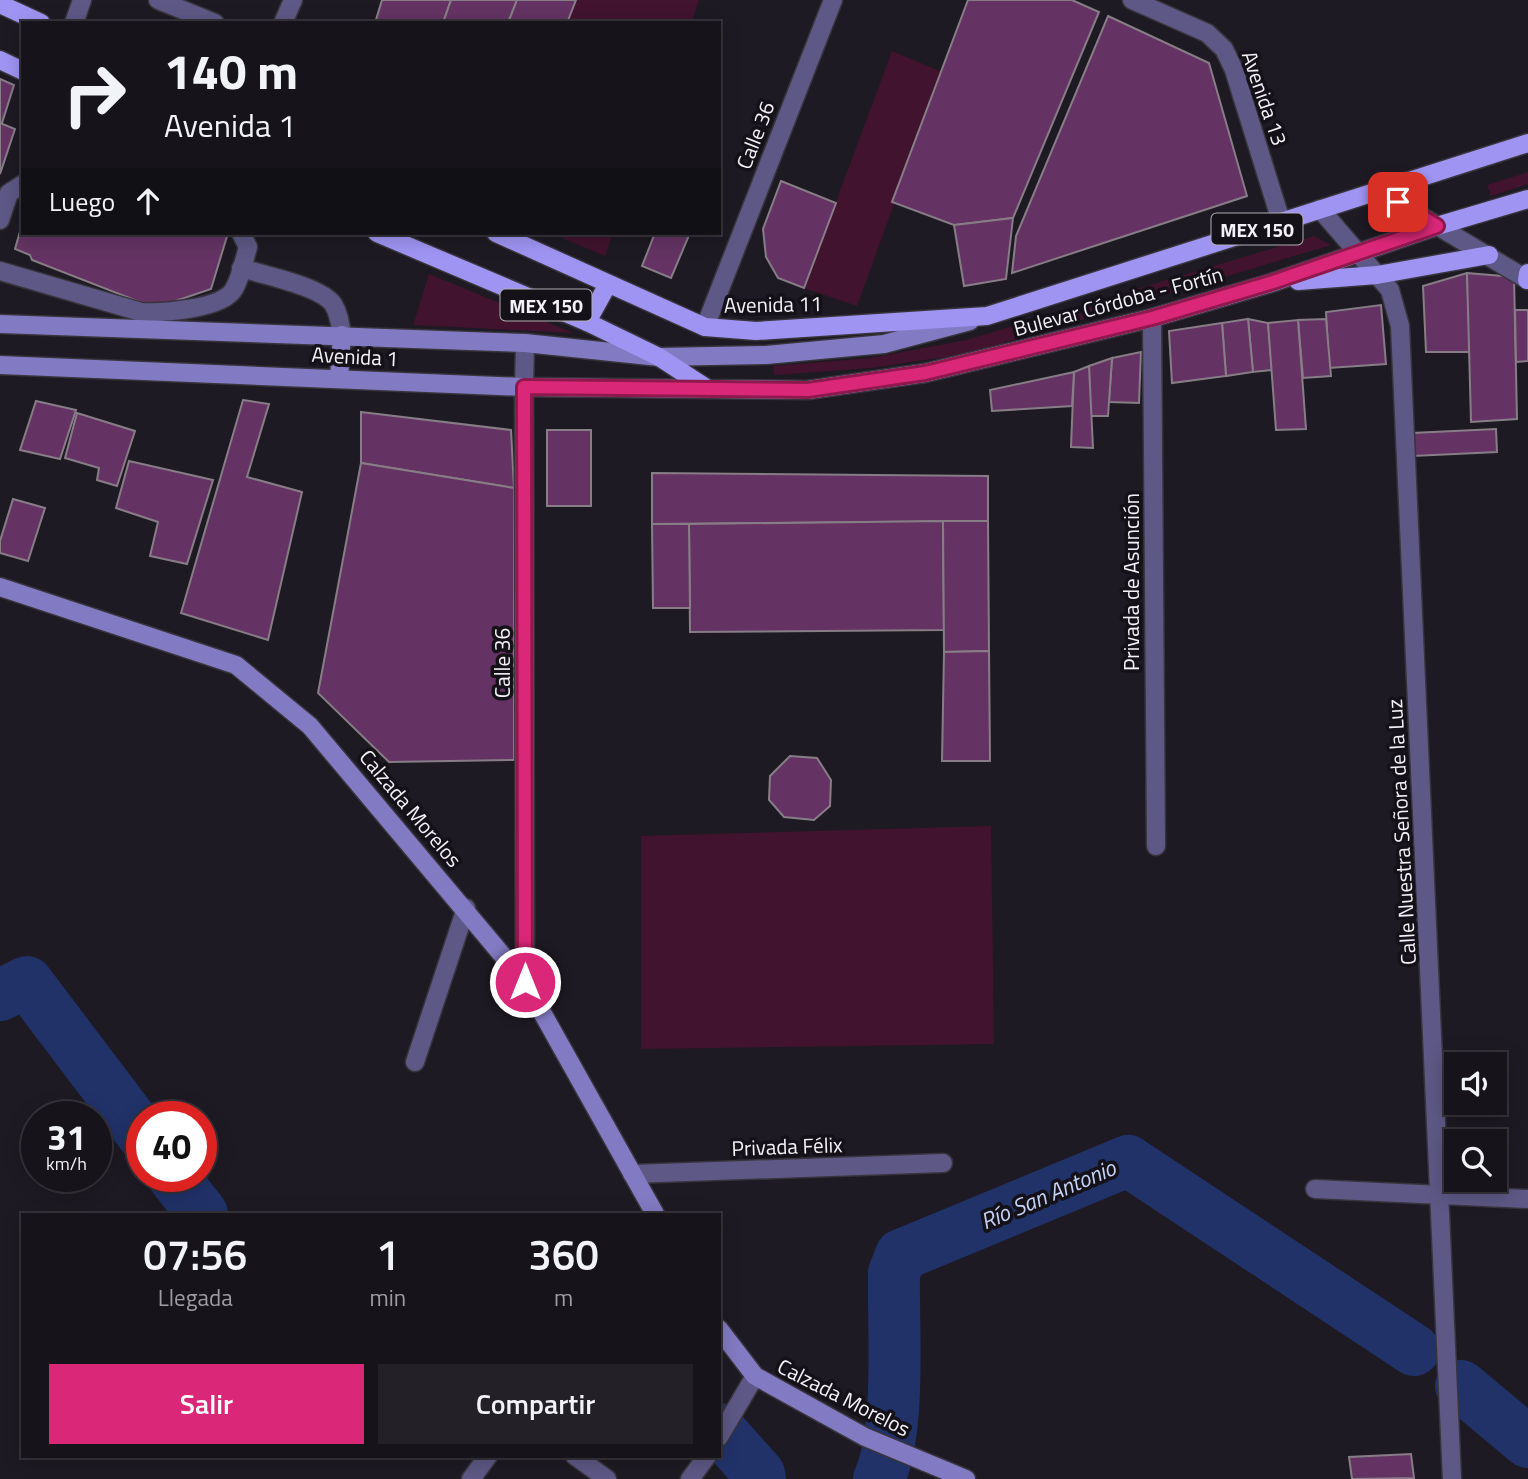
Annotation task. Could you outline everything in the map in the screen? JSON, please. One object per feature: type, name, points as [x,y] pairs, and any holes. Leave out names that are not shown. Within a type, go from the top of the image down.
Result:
[{"type":"main road","points":[[0,4],[37,21]]},
{"type":"main road","points":[[0,60],[21,70]]},
{"type":"main road","name":"Bulevar Córdoba - Fortín","points":[[987,316],[1093,285],[1281,221],[1528,143]]},
{"type":"main road","name":"Bulevar Córdoba - Fortín","points":[[708,390],[808,390],[925,373],[1152,318],[1270,283],[1437,226],[1528,199]]},
{"type":"main road","name":"MEX 150","points":[[382,235],[587,322],[659,357],[708,390]]},
{"type":"main road","name":"Avenida 11","points":[[500,235],[705,327],[756,331],[987,316]]},
{"type":"main road","points":[[1270,283],[1377,275],[1489,255]]},
{"type":"main road","points":[[587,322],[608,284]]},
{"type":"main road","name":"Avenida 1","points":[[0,324],[525,343],[659,357],[766,355],[884,344],[987,316]]},
{"type":"main road","points":[[339,378],[342,335]]},
{"type":"main road","name":"Avenida 1","points":[[0,365],[524,387],[708,390]]},
{"type":"main road","name":"Calle 36","points":[[524,387],[525,982]]},
{"type":"main road","name":"Calzada Morelos","points":[[0,586],[236,665],[310,726],[466,908],[525,982],[653,1213]]},
{"type":"main road","name":"Calzada Morelos","points":[[721,1332],[755,1376],[865,1437],[966,1479]]},
{"type":"street","points":[[75,21],[82,0]]},
{"type":"street","points":[[158,0],[210,21]]},
{"type":"street","points":[[284,21],[293,0]]},
{"type":"street","name":"Calle 36","points":[[705,327],[833,0]]},
{"type":"street","name":"Avenida 13","points":[[1132,0],[1207,33],[1224,49],[1234,70],[1281,221]]},
{"type":"street","points":[[0,220],[9,193],[21,185]]},
{"type":"street","points":[[1379,191],[1528,278]]},
{"type":"street","name":"Calle Nuestra Señora de la Luz","points":[[1320,209],[1390,290],[1400,326],[1452,1479]]},
{"type":"street","points":[[0,271],[141,312],[161,313],[226,298],[234,289],[248,247],[242,235]]},
{"type":"street","points":[[242,268],[318,292],[331,301],[338,312],[342,335]]},
{"type":"street","name":"Privada de Asunción","points":[[1152,318],[1156,846]]},
{"type":"street","name":"Calle 36","points":[[524,387],[525,343]]},
{"type":"street","points":[[415,1062],[466,908]]},
{"type":"street","name":"Privada Félix","points":[[632,1174],[943,1163]]},
{"type":"street","points":[[1315,1189],[1528,1199]]},
{"type":"street","points":[[721,1434],[755,1376]]},
{"type":"street","points":[[471,1479],[487,1458]]},
{"type":"street","points":[[578,1458],[607,1479]]},
{"type":"street","points":[[690,1479],[706,1458]]},
{"type":"shaded area","points":[[576,0],[699,0],[692,21],[569,21]]},
{"type":"shaded area","points":[[892,51],[942,72],[857,306],[804,288]]},
{"type":"shaded area","points":[[1528,172],[1528,184],[1491,196],[1487,185]]},
{"type":"shaded area","points":[[556,235],[612,235],[605,256]]},
{"type":"shaded area","points":[[1314,236],[1331,245],[970,353],[872,368],[774,375],[773,366],[871,358],[966,340]]},
{"type":"shaded area","points":[[429,274],[573,333],[413,325]]},
{"type":"shaded area","points":[[991,826],[994,1044],[641,1049],[641,836]]},
{"type":"building","points":[[382,0],[451,0],[444,21],[376,21]]},
{"type":"building","points":[[451,0],[517,0],[509,21],[444,21]]},
{"type":"building","points":[[517,0],[576,0],[568,21],[509,21]]},
{"type":"building","points":[[968,0],[1072,0],[1099,12],[1013,218],[954,225],[892,202]]},
{"type":"building","points":[[1108,16],[1209,63],[1247,196],[1012,273],[1016,236]]},
{"type":"building","points":[[0,79],[14,85],[2,123],[0,123]]},
{"type":"building","points":[[0,123],[15,129],[0,174]]},
{"type":"building","points":[[781,181],[836,203],[804,288],[778,278],[766,257],[763,229]]},
{"type":"building","points":[[1013,218],[1006,279],[964,286],[954,225]]},
{"type":"building","points":[[21,228],[21,235],[227,235],[211,289],[155,308],[32,260],[30,255],[15,249]]},
{"type":"building","points":[[654,235],[689,235],[671,278],[642,266]]},
{"type":"building","points":[[1467,273],[1470,352],[1426,352],[1423,286]]},
{"type":"building","points":[[1467,273],[1514,277],[1517,419],[1471,422]]},
{"type":"building","points":[[1381,305],[1386,364],[1329,368],[1326,312]]},
{"type":"building","points":[[1515,310],[1528,310],[1528,361],[1516,362]]},
{"type":"building","points":[[1248,319],[1268,323],[1272,370],[1253,372]]},
{"type":"building","points":[[1248,319],[1253,372],[1226,376],[1222,323]]},
{"type":"building","points":[[1326,319],[1331,376],[1303,378],[1298,320]]},
{"type":"building","points":[[1298,320],[1306,429],[1276,430],[1268,323]]},
{"type":"building","points":[[1222,323],[1226,376],[1172,383],[1169,331]]},
{"type":"building","points":[[1141,352],[1139,403],[1109,402],[1112,358]]},
{"type":"building","points":[[1112,358],[1108,416],[1090,416],[1089,366]]},
{"type":"building","points":[[1089,366],[1093,448],[1071,447],[1074,372]]},
{"type":"building","points":[[1074,372],[1072,406],[992,411],[990,390]]},
{"type":"building","points":[[243,400],[269,404],[247,477],[302,492],[268,640],[181,613]]},
{"type":"building","points":[[36,401],[76,410],[60,459],[20,450]]},
{"type":"building","points":[[361,412],[511,430],[514,488],[361,463]]},
{"type":"building","points":[[77,413],[135,431],[117,486],[97,480],[99,468],[65,458]]},
{"type":"building","points":[[1496,429],[1497,452],[1413,456],[1412,433]]},
{"type":"building","points":[[547,430],[591,430],[591,506],[547,506]]},
{"type":"building","points":[[129,461],[213,480],[187,564],[150,556],[158,522],[116,508]]},
{"type":"building","points":[[361,463],[514,488],[514,760],[389,762],[318,693]]},
{"type":"building","points":[[652,473],[988,476],[988,521],[652,524]]},
{"type":"building","points":[[13,499],[45,508],[28,561],[0,553],[0,541]]},
{"type":"building","points":[[943,521],[944,630],[690,632],[689,524]]},
{"type":"building","points":[[943,521],[988,521],[989,651],[944,652]]},
{"type":"building","points":[[652,524],[689,524],[690,608],[653,608]]},
{"type":"building","points":[[989,651],[990,761],[942,761],[944,652]]},
{"type":"building","points":[[790,756],[817,758],[831,780],[830,806],[814,820],[784,817],[769,800],[770,776]]},
{"type":"building","points":[[1411,1454],[1414,1478],[1352,1479],[1349,1457]]},
{"type":"waterway","name":"Río San Antonio","points":[[0,995],[27,982],[126,1113]]},
{"type":"waterway","name":"Río San Antonio","points":[[879,1479],[886,1458],[893,1407],[894,1273],[901,1255],[1128,1161],[1414,1350]]},
{"type":"waterway","name":"Río San Antonio","points":[[185,1192],[201,1213]]},
{"type":"waterway","name":"Río San Antonio","points":[[1461,1386],[1528,1442]]},
{"type":"waterway","name":"Río San Antonio","points":[[721,1431],[759,1474],[760,1479]]},
{"type":"route","points":[[525,982],[524,387],[808,390],[925,373],[1152,318],[1270,283],[1437,226],[1398,202]]}]
